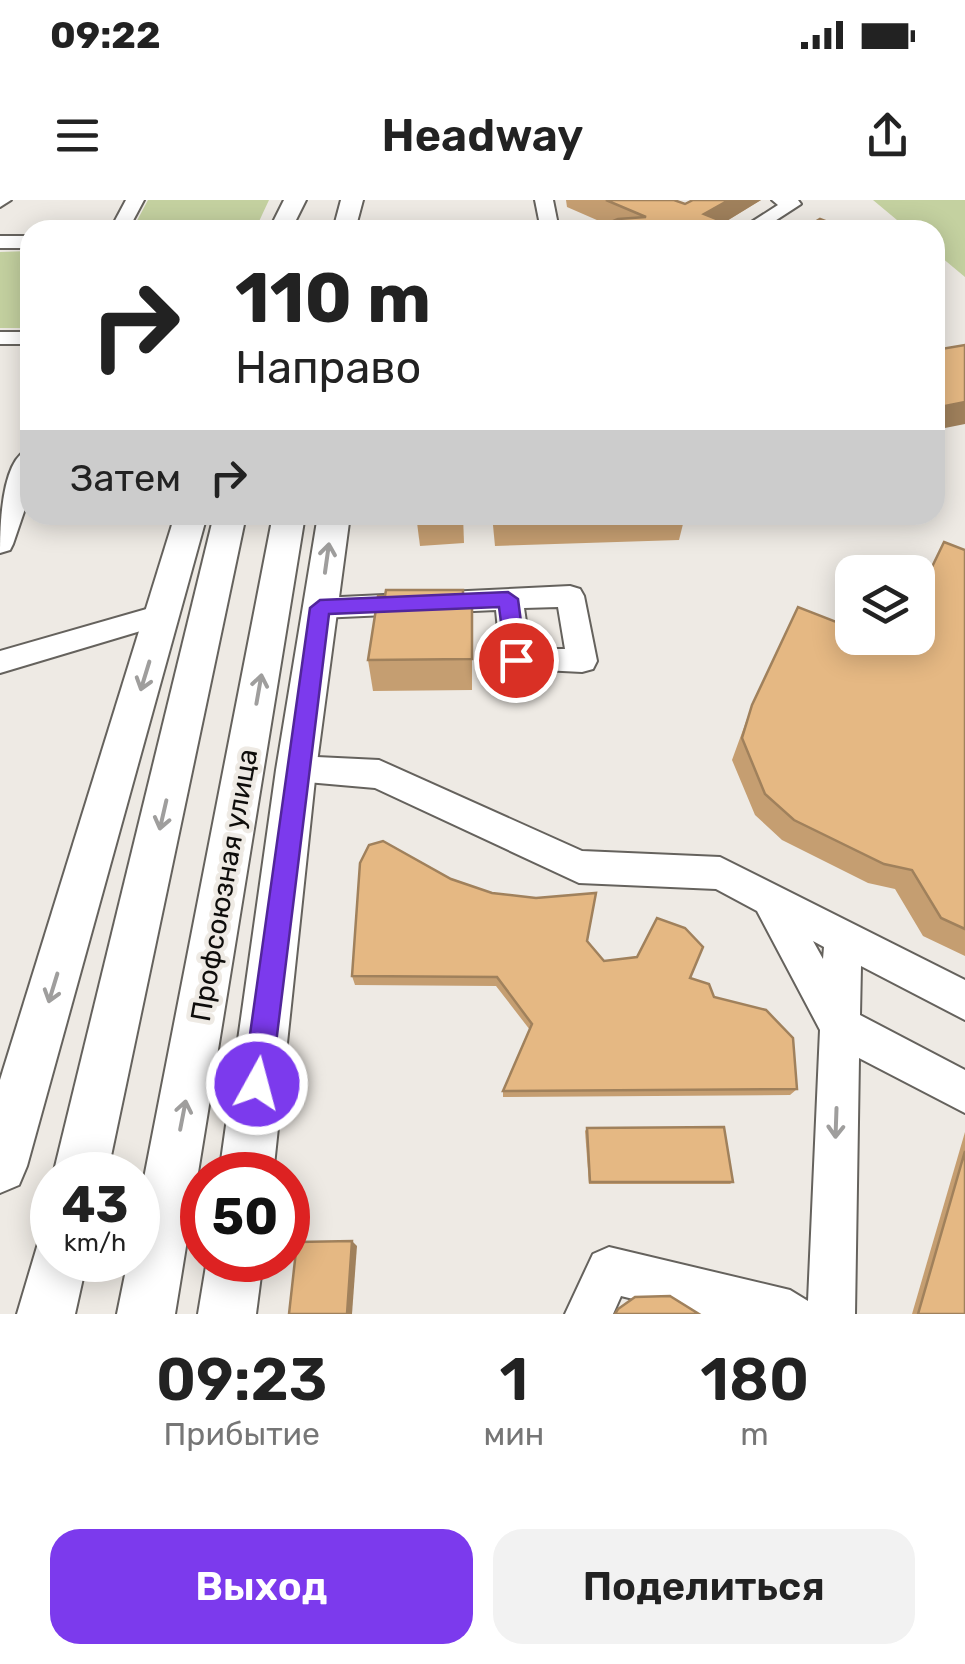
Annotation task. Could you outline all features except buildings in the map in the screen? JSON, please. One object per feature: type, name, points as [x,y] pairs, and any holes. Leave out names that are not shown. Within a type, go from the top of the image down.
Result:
[{"type":"main road","points":[[0,1166],[187,525]]},
{"type":"main road","points":[[85,1152],[228,525]]},
{"type":"main road","name":"Профсоюзная улица","points":[[146,1314],[287,525]]},
{"type":"main road","name":"Профсоюзная улица","points":[[249,1152],[296,770],[332,525]]},
{"type":"main road","points":[[46,1314],[54,1282]]},
{"type":"street","points":[[765,220],[792,204],[781,200]]},
{"type":"street","points":[[0,544],[20,486]]},
{"type":"street","points":[[320,608],[508,599]]},
{"type":"street","points":[[0,662],[164,614]]},
{"type":"street","points":[[296,770],[379,774],[579,867],[720,873],[965,1000]]},
{"type":"street","points":[[771,900],[839,1025],[965,1092]]},
{"type":"street","points":[[832,1314],[843,939]]},
{"type":"street","points":[[589,1314],[609,1270],[790,1314]]},
{"type":"green space","points":[[148,200],[269,200],[260,220],[137,220]]},
{"type":"green space","points":[[873,200],[965,200],[965,277],[945,260],[945,220],[897,220]]},
{"type":"green space","points":[[20,251],[20,328],[0,328],[0,252]]},
{"type":"route","points":[[257,1084],[320,608],[508,599],[516,660]]}]
